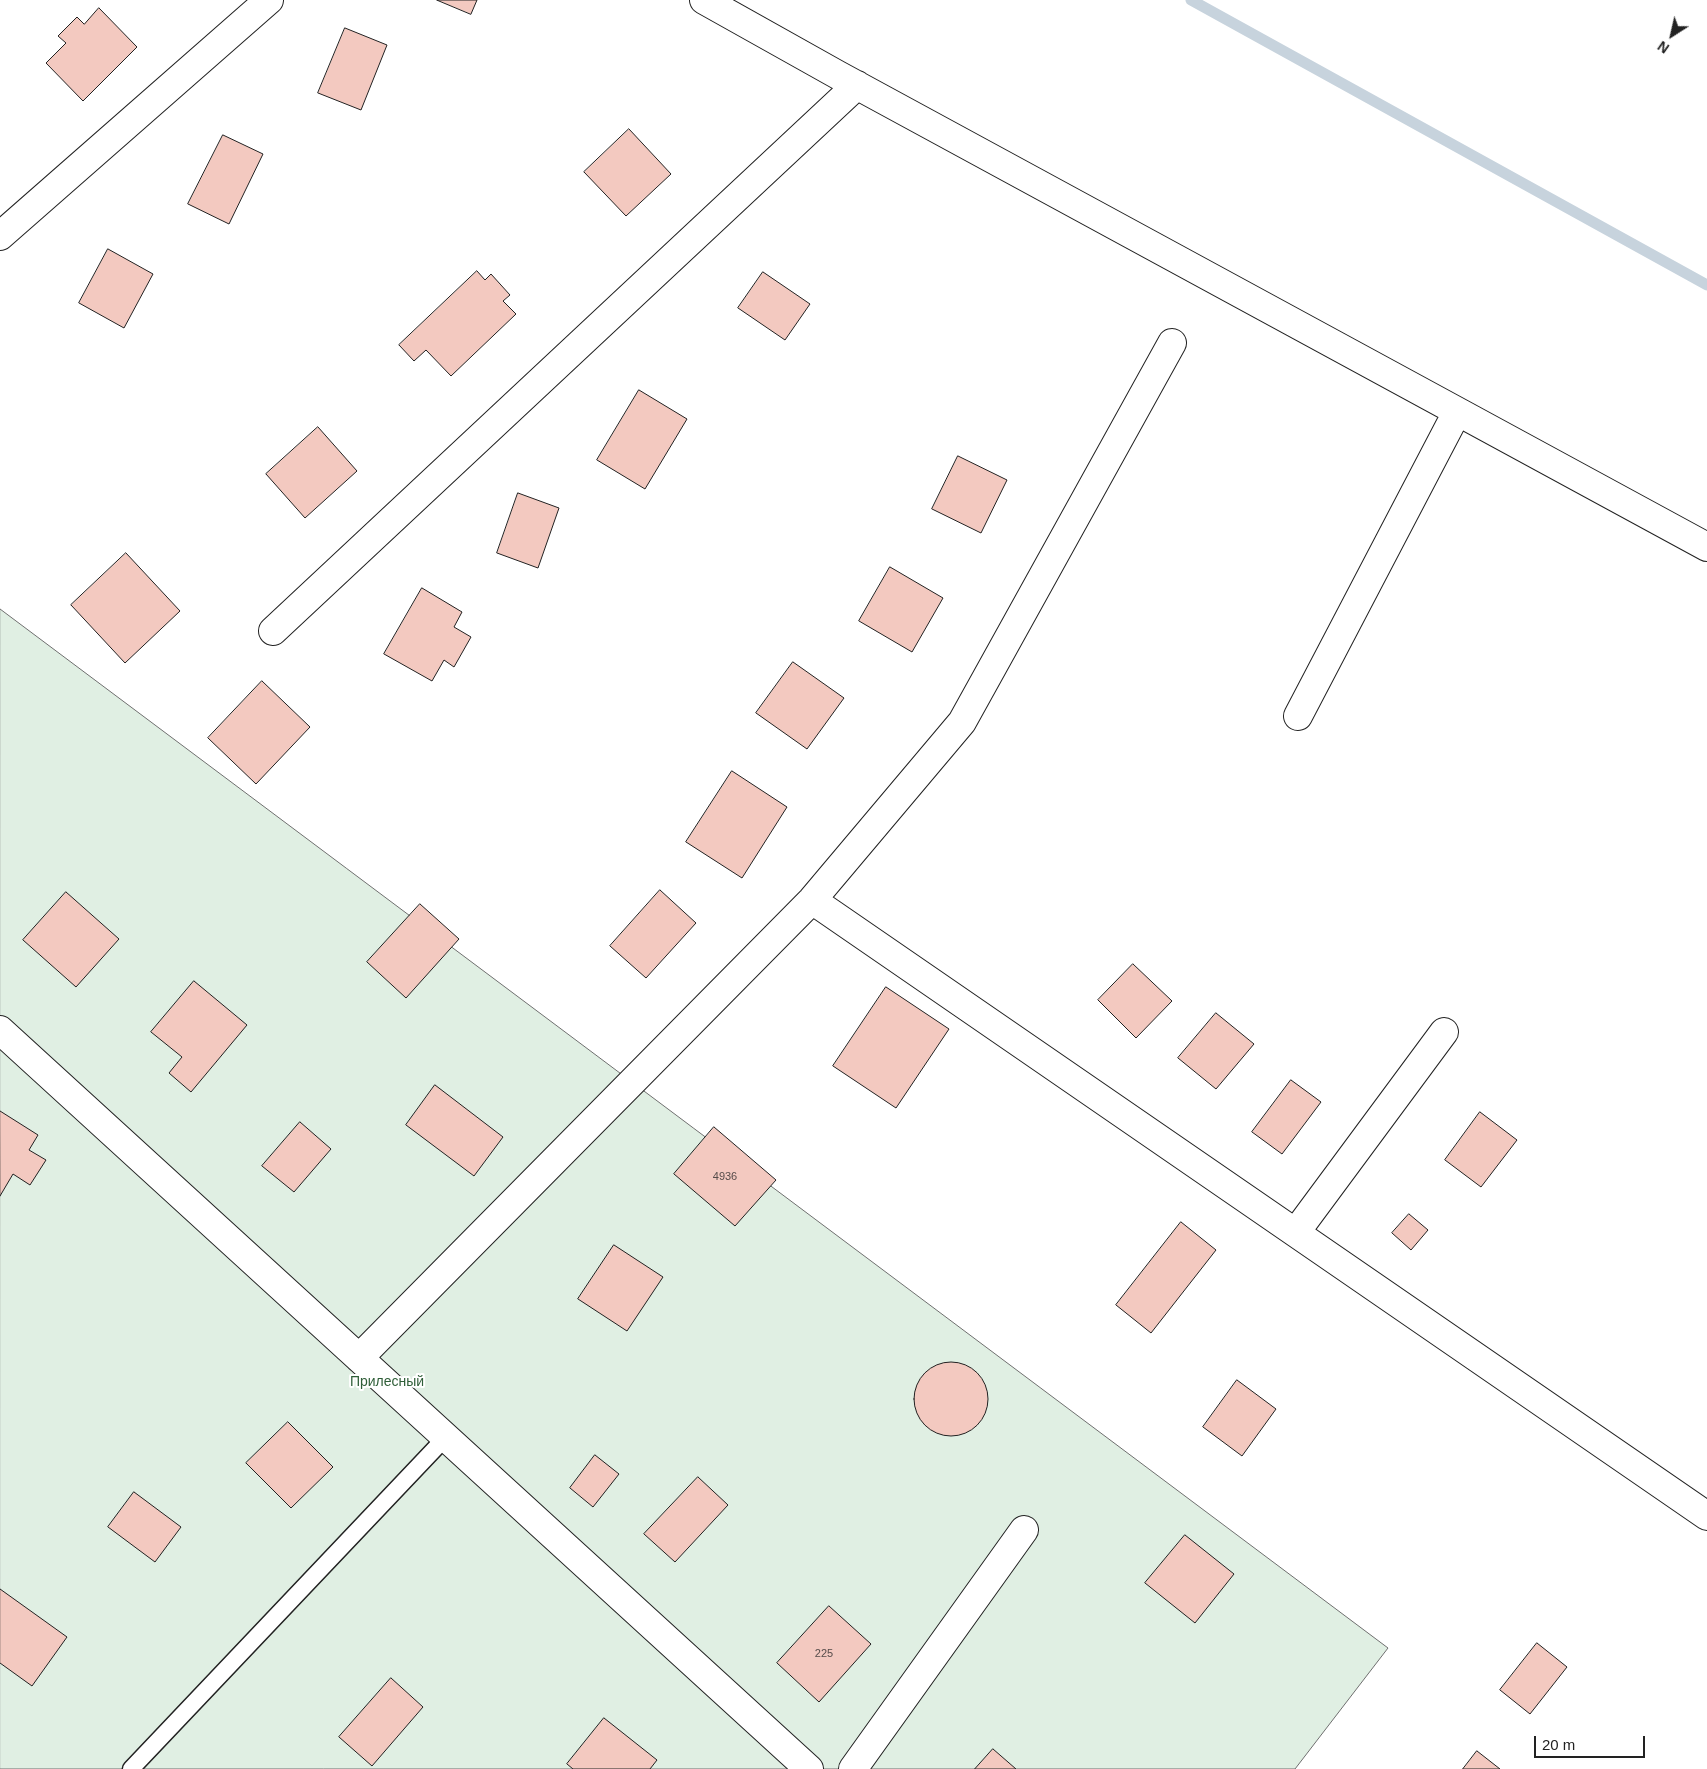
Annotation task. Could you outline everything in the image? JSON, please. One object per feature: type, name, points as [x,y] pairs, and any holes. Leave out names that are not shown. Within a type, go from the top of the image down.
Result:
[{"type":"street","points":[[0,236],[269,0]]},
{"type":"street","points":[[704,0],[1707,548]]},
{"type":"street","points":[[272,631],[857,85]]},
{"type":"street","points":[[359,1358],[812,900],[962,722],[1172,343]]},
{"type":"street","points":[[1298,716],[1457,412]]},
{"type":"street","points":[[812,900],[1707,1516]]},
{"type":"street","points":[[0,1030],[809,1769]]},
{"type":"street","points":[[1296,1232],[1444,1032]]},
{"type":"street","points":[[853,1769],[1024,1530]]},
{"type":"lane","points":[[131,1769],[446,1437]]},
{"type":"green space","name":"Прилесный","points":[[0,609],[1388,1648],[1295,1769],[0,1769]]},
{"type":"building","points":[[437,0],[477,0],[471,14]]},
{"type":"building","points":[[99,8],[137,47],[83,101],[46,63],[66,43],[58,36],[77,17],[84,24]]},
{"type":"building","points":[[345,28],[387,45],[361,110],[318,93]]},
{"type":"building","points":[[629,129],[671,174],[626,216],[584,172]]},
{"type":"building","points":[[223,135],[263,154],[229,224],[188,204]]},
{"type":"building","points":[[108,249],[153,274],[124,328],[79,303]]},
{"type":"building","points":[[477,271],[485,280],[491,274],[510,295],[503,301],[516,314],[451,376],[426,350],[414,361],[399,345]]},
{"type":"building","points":[[763,272],[810,304],[785,340],[738,308]]},
{"type":"building","points":[[639,390],[687,419],[645,489],[597,460]]},
{"type":"building","points":[[318,427],[357,471],[305,518],[266,474]]},
{"type":"building","points":[[958,456],[1007,480],[981,533],[932,509]]},
{"type":"building","points":[[518,493],[559,508],[538,568],[497,553]]},
{"type":"building","points":[[126,553],[180,611],[125,663],[71,605]]},
{"type":"building","points":[[890,567],[943,598],[912,652],[859,621]]},
{"type":"building","points":[[422,588],[462,612],[454,627],[471,637],[454,667],[444,660],[432,681],[384,654]]},
{"type":"building","points":[[793,662],[844,698],[807,749],[756,713]]},
{"type":"building","points":[[262,681],[310,727],[256,784],[208,738]]},
{"type":"building","points":[[732,771],[787,807],[742,878],[686,842]]},
{"type":"building","points":[[660,890],[696,923],[646,978],[610,946]]},
{"type":"building","points":[[66,892],[119,939],[76,987],[23,940]]},
{"type":"building","points":[[420,904],[459,939],[406,998],[367,962]]},
{"type":"building","points":[[1133,964],[1172,1001],[1136,1038],[1098,1000]]},
{"type":"building","points":[[194,981],[247,1025],[191,1092],[169,1073],[182,1057],[151,1032]]},
{"type":"building","points":[[886,987],[949,1029],[896,1108],[833,1066]]},
{"type":"building","points":[[1216,1013],[1254,1044],[1216,1089],[1178,1058]]},
{"type":"building","points":[[1291,1080],[1321,1102],[1282,1154],[1252,1132]]},
{"type":"building","points":[[435,1085],[503,1137],[474,1176],[406,1125]]},
{"type":"building","points":[[0,1111],[38,1135],[29,1150],[46,1160],[30,1185],[13,1174],[0,1196]]},
{"type":"building","points":[[1480,1112],[1517,1140],[1481,1187],[1445,1160]]},
{"type":"building","points":[[300,1122],[331,1149],[294,1192],[262,1166]]},
{"type":"building","points":[[714,1127],[776,1180],[735,1226],[674,1174]]},
{"type":"building","points":[[1409,1214],[1428,1230],[1411,1250],[1392,1233]]},
{"type":"building","points":[[1181,1222],[1216,1250],[1151,1333],[1116,1305]]},
{"type":"building","points":[[614,1245],[663,1277],[627,1331],[578,1299]]},
{"type":"building","points":[[951,1362],[965,1365],[977,1373],[985,1385],[988,1399],[985,1413],[977,1425],[965,1433],[951,1436],[937,1433],[925,1425],[917,1413],[914,1399],[917,1385],[925,1373],[937,1365]]},
{"type":"building","points":[[1237,1380],[1276,1409],[1242,1456],[1203,1427]]},
{"type":"building","points":[[288,1422],[333,1467],[291,1508],[246,1463]]},
{"type":"building","points":[[595,1455],[619,1474],[593,1507],[570,1488]]},
{"type":"building","points":[[698,1477],[728,1505],[675,1562],[644,1534]]},
{"type":"building","points":[[134,1492],[181,1527],[155,1562],[108,1527]]},
{"type":"building","points":[[1185,1535],[1234,1574],[1195,1623],[1145,1583]]},
{"type":"building","points":[[0,1589],[67,1637],[32,1686],[0,1663]]},
{"type":"building","points":[[829,1606],[871,1644],[819,1702],[777,1663]]},
{"type":"building","points":[[1537,1643],[1567,1667],[1530,1714],[1500,1690]]},
{"type":"building","points":[[391,1678],[423,1707],[372,1766],[339,1737]]},
{"type":"building","points":[[604,1718],[657,1760],[650,1769],[573,1769],[567,1764]]},
{"type":"building","points":[[993,1749],[1016,1769],[975,1769]]},
{"type":"building","points":[[1477,1751],[1500,1769],[1463,1769]]},
{"type":"waterway","points":[[1191,0],[1707,285]]}]
